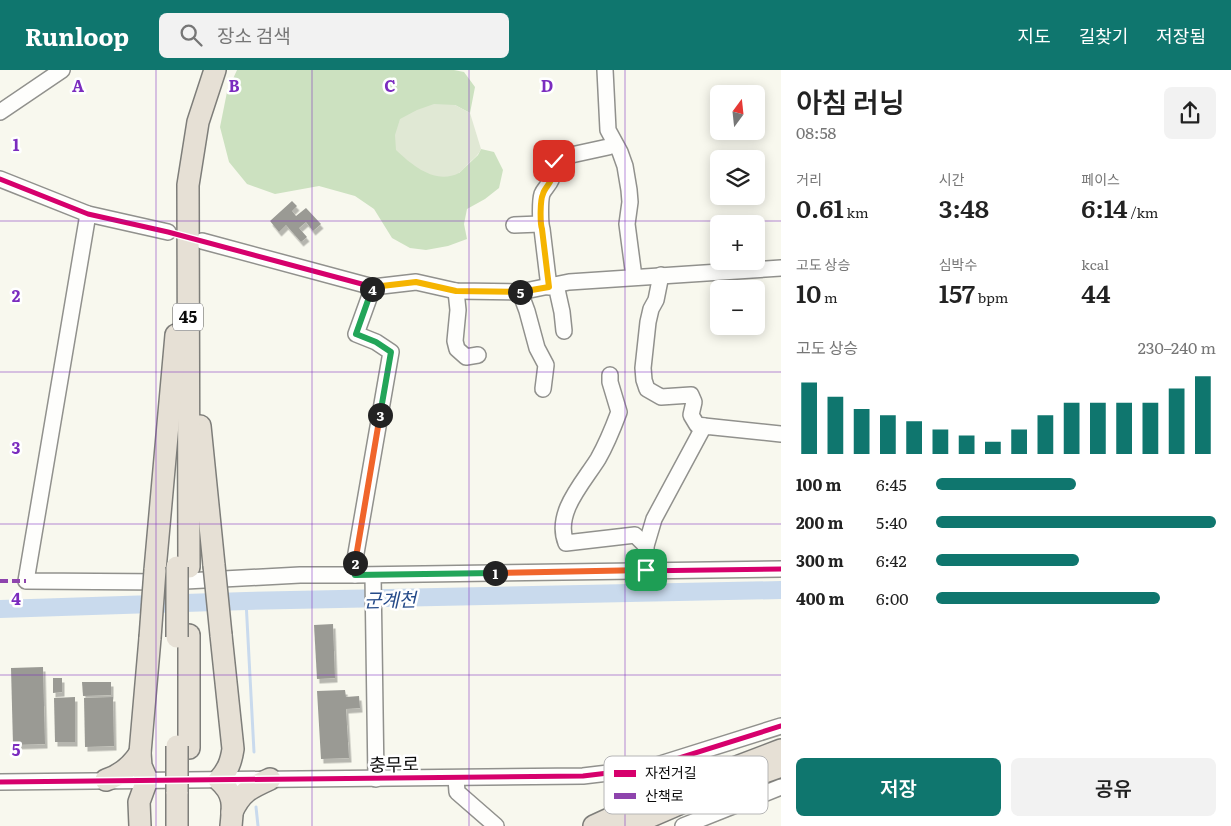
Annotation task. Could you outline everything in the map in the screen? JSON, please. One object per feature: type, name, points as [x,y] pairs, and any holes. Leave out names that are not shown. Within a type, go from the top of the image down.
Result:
[{"type":"highway","name":"45","points":[[183,567],[176,329],[177,164],[188,106],[200,70]]},
{"type":"highway","name":"45","points":[[177,826],[183,793],[183,567],[188,306],[188,185],[198,122],[215,70]]},
{"type":"highway","points":[[188,306],[233,749],[232,761],[228,770],[219,780],[230,792],[232,819]]},
{"type":"highway","points":[[136,815],[141,794],[147,780],[141,766],[140,753],[176,329]]},
{"type":"highway","points":[[233,749],[242,766],[270,779]]},
{"type":"highway","points":[[765,756],[781,750]]},
{"type":"highway","points":[[106,780],[123,772],[133,764],[140,753]]},
{"type":"highway","points":[[768,771],[781,766]]},
{"type":"highway","points":[[232,819],[238,800],[245,792],[270,779]]},
{"type":"highway","points":[[106,780],[127,793],[136,815]]},
{"type":"highway","name":"45","points":[[183,793],[189,826]]},
{"type":"highway","points":[[594,826],[620,814]]},
{"type":"highway","points":[[628,826],[656,814]]},
{"type":"street","points":[[0,112],[62,70]]},
{"type":"street","points":[[605,70],[608,130],[625,166],[630,202],[627,224],[634,277]]},
{"type":"street","points":[[564,331],[562,312],[552,286],[540,224],[541,198],[543,191],[552,179],[551,169],[554,161],[562,157],[608,147],[614,142]]},
{"type":"street","points":[[0,180],[88,214],[168,232]]},
{"type":"street","points":[[88,214],[26,581],[167,582],[300,575],[355,575],[374,580],[646,570],[781,569]]},
{"type":"street","points":[[514,225],[540,224]]},
{"type":"street","points":[[202,241],[373,287],[416,282],[456,291],[520,292],[568,282],[781,268]]},
{"type":"street","points":[[661,275],[656,300],[651,309],[647,328],[643,368],[644,380],[648,389],[660,397],[691,395],[694,402],[691,415],[697,425],[781,434]]},
{"type":"street","points":[[355,575],[355,559],[391,352],[376,342],[356,334],[373,287]]},
{"type":"street","points":[[456,291],[458,310],[455,341],[457,349],[466,358],[478,355]]},
{"type":"street","points":[[520,292],[527,311],[536,348],[546,365],[543,389]]},
{"type":"street","points":[[610,375],[610,382],[619,412],[598,458],[574,493],[563,521],[562,533],[566,544],[635,535],[646,546]]},
{"type":"street","points":[[646,570],[646,546],[654,519],[704,426]]},
{"type":"street","points":[[374,580],[376,779]]},
{"type":"street","name":"충무로","points":[[686,756],[781,726]]},
{"type":"street","name":"충무로","points":[[0,782],[456,778],[583,776],[604,774]]},
{"type":"street","points":[[456,778],[457,792],[496,826]]},
{"type":"street","points":[[768,792],[781,787]]},
{"type":"street","points":[[683,826],[713,814]]},
{"type":"green space","points":[[237,70],[454,70],[464,72],[475,87],[470,113],[455,105],[459,173],[478,155],[481,149],[494,152],[503,170],[499,188],[485,199],[467,209],[464,224],[467,239],[448,246],[426,250],[410,248],[392,238],[374,209],[355,196],[319,186],[275,194],[247,184],[229,162],[220,127],[227,92]]},
{"type":"green space","points":[[434,104],[455,105],[470,113],[481,149],[477,156],[460,172],[450,176],[441,177],[424,172],[396,150],[395,135],[400,119]]},
{"type":"building","points":[[292,201],[297,206],[292,211],[296,216],[306,208],[321,224],[313,231],[306,222],[299,228],[307,237],[301,242],[286,225],[279,232],[270,221]]},
{"type":"building","points":[[333,624],[335,678],[317,679],[314,625]]},
{"type":"building","points":[[43,667],[45,744],[13,745],[11,668]]},
{"type":"building","points":[[53,678],[62,678],[62,692],[53,693]]},
{"type":"building","points":[[82,682],[111,682],[111,695],[83,696]]},
{"type":"building","points":[[345,690],[346,697],[359,696],[360,708],[346,709],[349,758],[321,759],[317,691]]},
{"type":"building","points":[[75,697],[75,742],[55,742],[54,698]]},
{"type":"building","points":[[113,697],[114,746],[85,747],[84,698]]},
{"type":"waterway","name":"군계천","points":[[0,609],[246,601],[781,590]]},
{"type":"waterway","points":[[246,601],[254,752]]},
{"type":"waterway","points":[[256,807],[258,826]]},
{"type":"marked path","points":[[0,581],[26,581]]},
{"type":"cycle path","points":[[0,179],[88,214],[168,232],[373,287],[356,334],[376,342],[391,352],[355,559],[355,575],[781,569]]},
{"type":"cycle path","points":[[686,756],[781,726]]},
{"type":"cycle path","points":[[0,782],[583,776],[604,774]]},
{"type":"route","points":[[554,161],[551,169],[552,179],[543,191],[541,198],[540,224],[549,287],[520,292],[456,291],[416,282],[373,287],[356,334],[376,342],[391,352],[355,559],[355,575],[646,570]]}]
